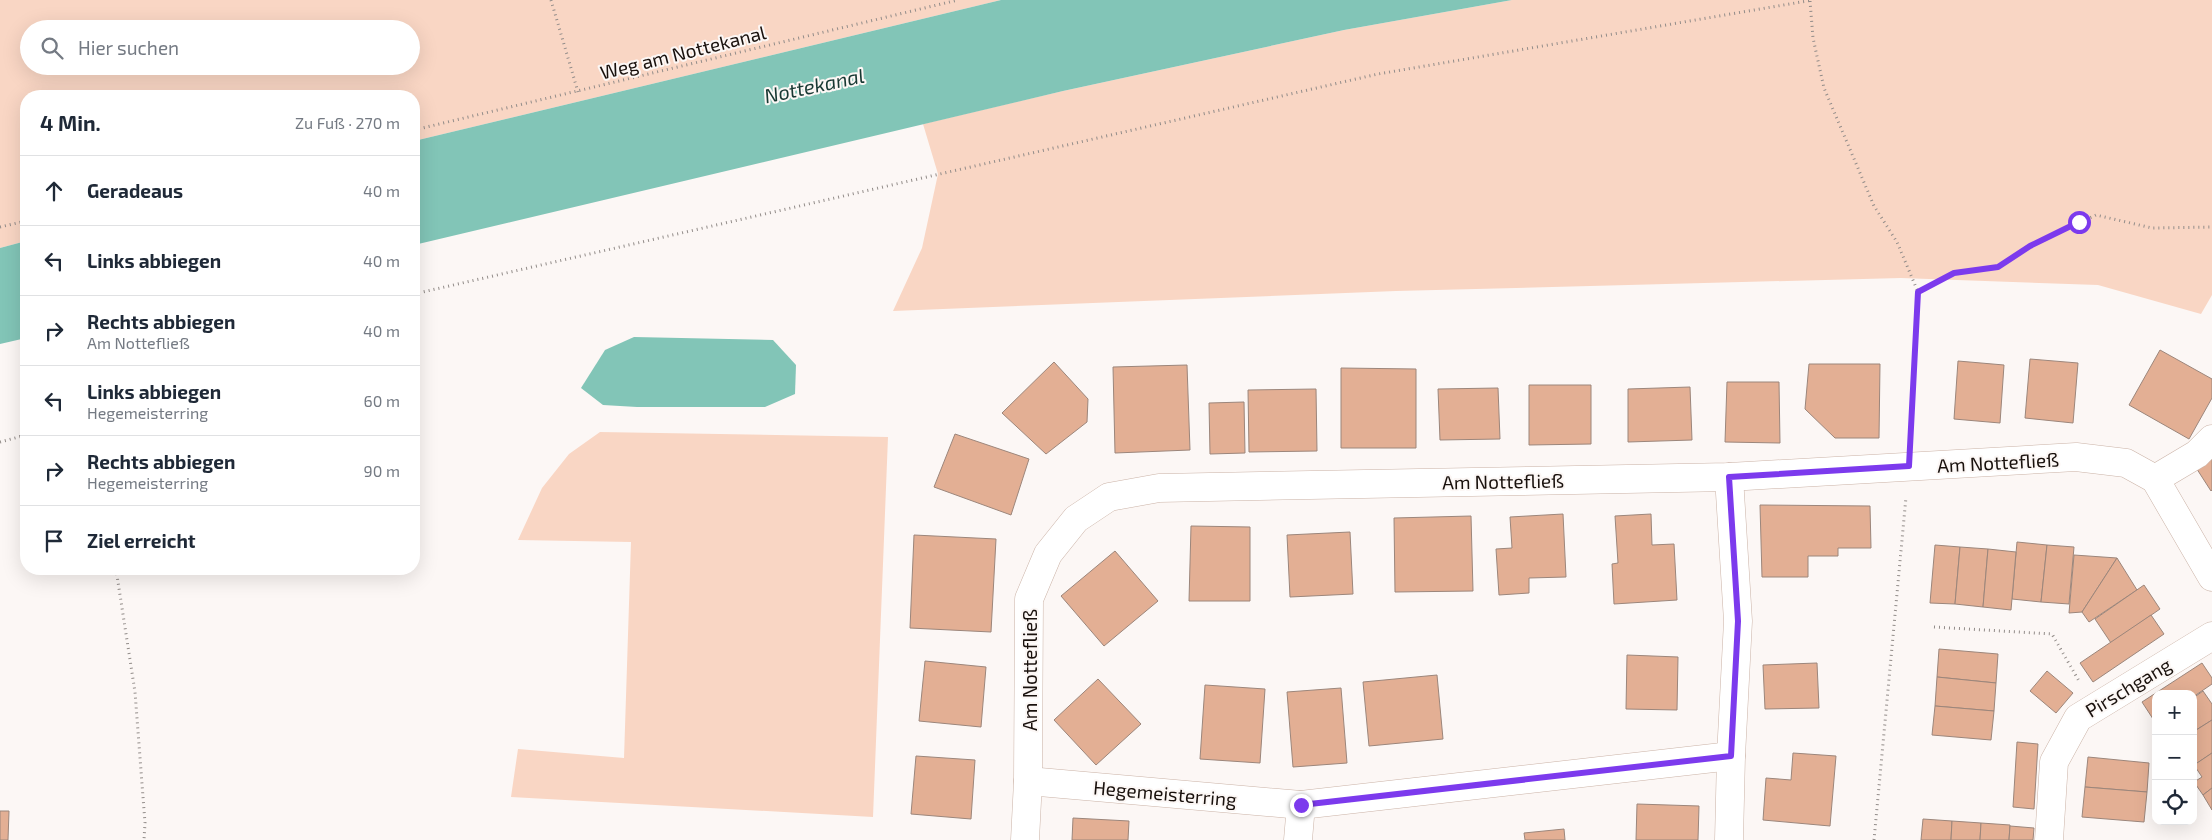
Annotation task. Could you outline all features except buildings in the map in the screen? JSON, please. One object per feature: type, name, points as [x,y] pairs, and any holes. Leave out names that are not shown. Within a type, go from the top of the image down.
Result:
[{"type":"street","points":[[2212,439],[2197,454],[2155,479],[2212,577]]},
{"type":"street","name":"Am Nottefließ","points":[[1025,840],[1028,781],[1029,599],[1048,554],[1076,519],[1109,497],[1159,488],[1729,477],[2076,457],[2126,463],[2155,479]]},
{"type":"street","points":[[1729,477],[1738,621],[1729,840]]},
{"type":"street","name":"Pirschgang","points":[[2049,840],[2054,762],[2078,718],[2212,636]]},
{"type":"street","name":"Hegemeisterring","points":[[1028,781],[1301,805],[1731,756]]},
{"type":"street","points":[[1298,840],[1301,805]]},
{"type":"path","points":[[551,0],[578,92]]},
{"type":"path","name":"Weg am Nottekanal","points":[[420,129],[958,0]]},
{"type":"path","points":[[420,293],[1378,74],[1812,0],[1813,38],[1824,88],[1874,206],[1897,242],[1918,292],[1909,466],[1874,840]]},
{"type":"path","points":[[1918,292],[1954,273],[1998,267],[2030,246],[2096,215],[2152,228],[2212,227]]},
{"type":"path","points":[[0,227],[20,222]]},
{"type":"path","points":[[0,442],[20,437]]},
{"type":"path","points":[[117,575],[136,692],[145,823],[144,840]]},
{"type":"path","points":[[1934,627],[2052,634],[2095,707]]},
{"type":"shaded area","points":[[0,0],[1001,0],[420,140],[420,90],[20,90],[20,243],[0,248]]},
{"type":"shaded area","points":[[1512,0],[2212,0],[2212,295],[2201,314],[2098,285],[1901,278],[1396,291],[893,311],[922,248],[938,174],[923,124],[1063,91],[1344,30]]},
{"type":"shaded area","points":[[600,432],[888,437],[873,817],[511,797],[518,749],[624,758],[631,542],[518,540],[542,488],[569,454]]},
{"type":"water","name":"Nottekanal","points":[[1001,0],[1512,0],[1344,30],[1063,91],[420,244],[420,140]]},
{"type":"water","points":[[20,243],[20,339],[0,344],[0,248]]},
{"type":"water","points":[[634,337],[773,340],[796,365],[795,394],[765,407],[637,407],[603,405],[581,388],[605,350]]},
{"type":"route","points":[[1301,805],[1731,756],[1738,621],[1729,477],[1909,466],[1918,292],[1954,273],[1998,267],[2030,246],[2079,222]]}]
